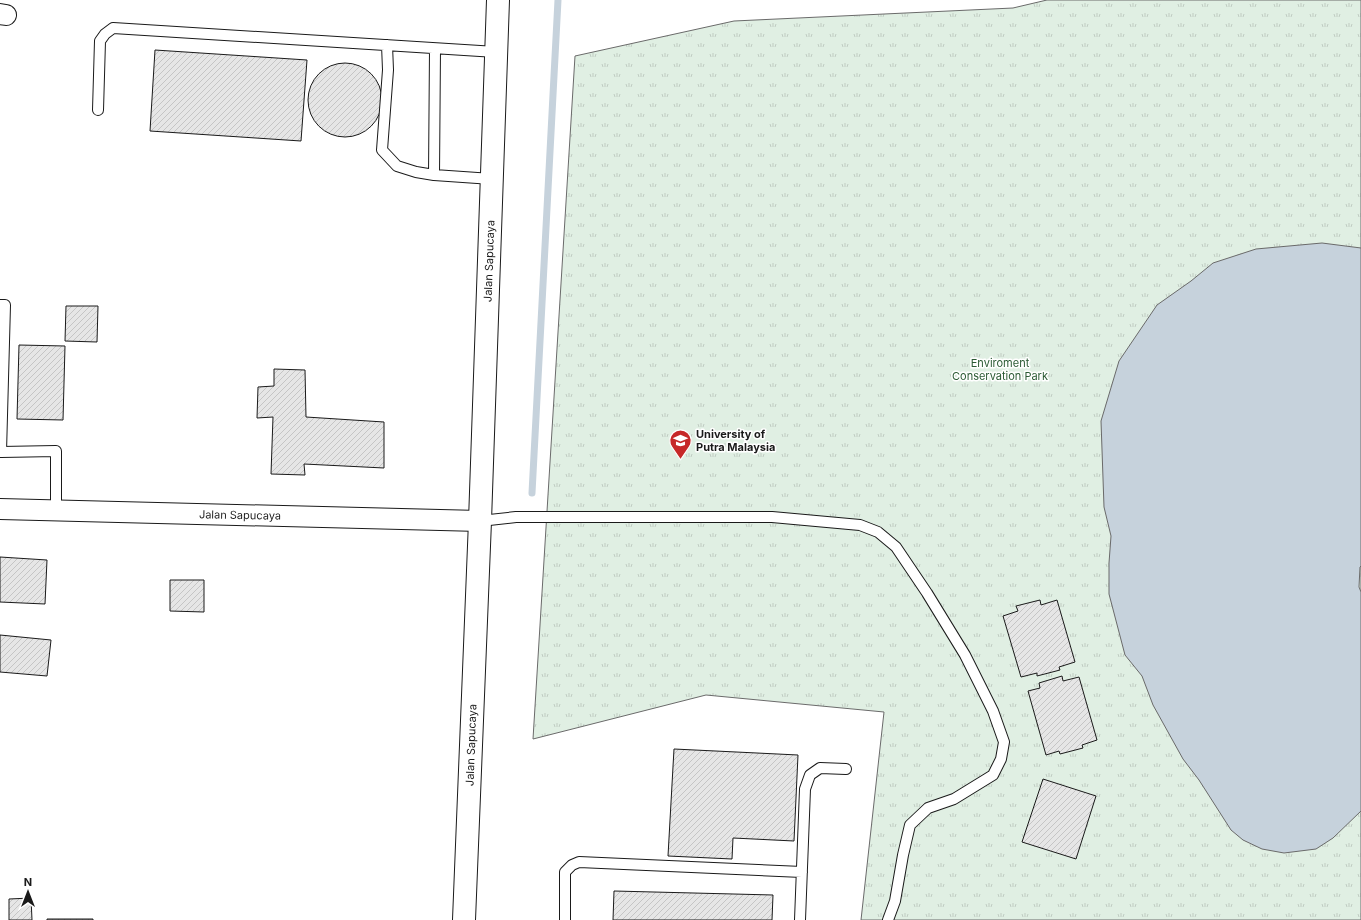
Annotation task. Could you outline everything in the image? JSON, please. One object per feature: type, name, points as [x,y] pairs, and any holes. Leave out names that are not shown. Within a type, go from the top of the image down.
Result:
[{"type":"street","name":"Jalan Sapucaya","points":[[464,920],[480,521],[498,0]]},
{"type":"street","name":"Jalan Sapucaya","points":[[0,509],[480,521]]},
{"type":"lane","points":[[98,110],[100,41],[105,34],[113,28],[496,52]]},
{"type":"lane","points":[[387,45],[388,70],[382,150],[397,166],[416,172],[434,175],[492,179]]},
{"type":"lane","points":[[434,175],[435,49]]},
{"type":"lane","points":[[0,305],[5,305],[1,452],[56,451],[56,510]]},
{"type":"lane","points":[[480,521],[516,517],[772,517],[860,526],[878,532],[896,547],[965,654],[993,711],[1004,742],[1001,759],[993,775],[954,799],[928,808],[910,825],[895,901],[888,920]]},
{"type":"lane","points":[[800,920],[805,789],[810,775],[820,768],[846,769]]},
{"type":"lane","points":[[565,920],[565,872],[572,865],[579,862],[802,872]]},
{"type":"green space","name":"Enviroment Conservation Park","points":[[1047,0],[1361,0],[1361,920],[861,920],[884,712],[706,695],[533,739],[575,56],[734,21],[1013,8]]},
{"type":"shaded area","points":[[1322,243],[1361,248],[1361,566],[1359,587],[1361,592],[1361,811],[1333,838],[1316,849],[1284,853],[1262,849],[1243,840],[1231,830],[1199,780],[1183,759],[1153,705],[1142,676],[1125,655],[1109,594],[1111,536],[1104,507],[1101,421],[1119,361],[1157,305],[1213,263],[1256,249]]},
{"type":"building","points":[[155,50],[307,60],[301,141],[150,131]]},
{"type":"building","points":[[338,63],[352,63],[366,69],[376,79],[382,93],[382,107],[376,121],[366,131],[352,137],[338,137],[324,131],[314,121],[308,107],[308,93],[314,79],[324,69]]},
{"type":"building","points":[[66,306],[98,306],[97,342],[65,341]]},
{"type":"building","points":[[19,345],[65,346],[63,420],[17,419]]},
{"type":"building","points":[[274,369],[305,370],[306,417],[384,422],[384,468],[304,464],[305,475],[271,474],[273,417],[257,418],[258,387],[274,386]]},
{"type":"building","points":[[0,557],[47,560],[45,604],[0,602]]},
{"type":"building","points":[[170,580],[204,580],[204,612],[170,611]]},
{"type":"building","points":[[1040,600],[1041,605],[1057,600],[1075,662],[1059,667],[1060,670],[1037,676],[1037,673],[1021,677],[1003,616],[1018,611],[1016,606]]},
{"type":"building","points":[[0,635],[51,640],[47,676],[0,672]]},
{"type":"building","points":[[1062,676],[1063,681],[1079,677],[1097,740],[1082,745],[1083,748],[1060,754],[1059,751],[1046,755],[1028,691],[1040,688],[1039,683]]},
{"type":"building","points":[[674,749],[798,755],[794,841],[733,838],[732,859],[668,856]]},
{"type":"building","points":[[1043,779],[1096,796],[1076,859],[1022,842]]},
{"type":"building","points":[[614,891],[773,895],[772,920],[613,920]]},
{"type":"building","points":[[31,898],[32,920],[9,920],[9,899]]},
{"type":"building","points":[[93,919],[93,920],[47,920]]},
{"type":"waterway","points":[[532,493],[558,0]]},
{"type":"place","name":"University of Putra Malaysia","points":[[680,460]]}]
